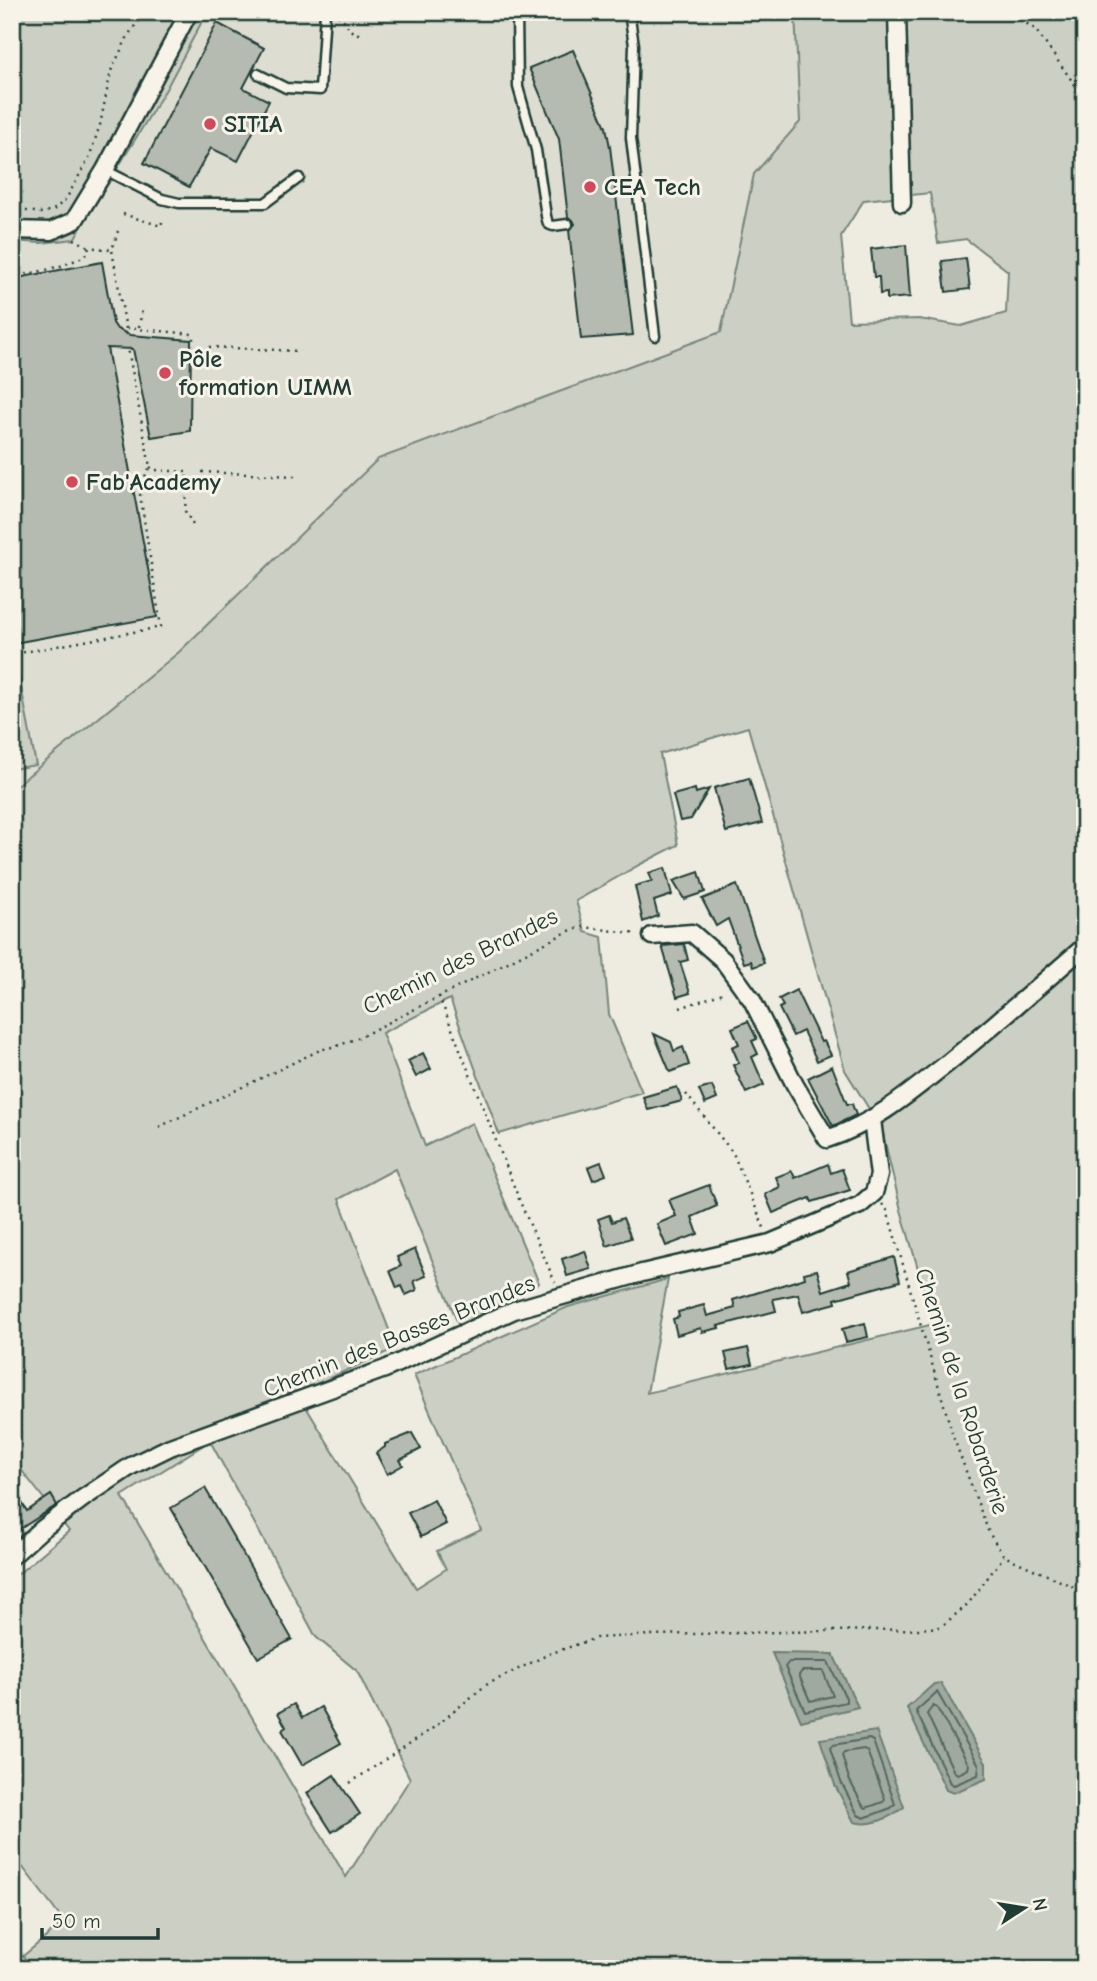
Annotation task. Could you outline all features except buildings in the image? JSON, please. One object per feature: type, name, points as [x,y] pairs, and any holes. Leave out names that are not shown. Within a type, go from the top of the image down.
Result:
[{"type":"street","points":[[12,230],[45,232],[68,225],[82,210],[189,12]]},
{"type":"street","points":[[897,12],[902,203]]},
{"type":"street","points":[[652,936],[692,933],[723,960],[752,1000],[795,1085],[827,1139],[872,1119],[901,1100],[987,1031],[1085,946]]},
{"type":"street","points":[[872,1119],[879,1175],[874,1193]]},
{"type":"street","name":"Chemin des Basses Brandes","points":[[12,1556],[82,1499],[131,1466],[170,1447],[385,1369],[514,1310],[642,1273],[770,1243],[860,1205],[874,1193]]},
{"type":"lane","points":[[258,74],[286,88],[320,90],[325,12]]},
{"type":"lane","points":[[517,12],[518,87],[536,150],[546,216],[548,224],[553,226],[568,224]]},
{"type":"lane","points":[[629,12],[634,45],[631,138],[655,336]]},
{"type":"lane","points":[[105,170],[162,199],[179,203],[265,203],[299,178]]},
{"type":"path","points":[[12,209],[42,213],[55,209],[66,199],[89,159],[100,125],[111,71],[129,34],[145,12]]},
{"type":"path","points":[[336,12],[348,30],[363,36]]},
{"type":"path","points":[[1009,12],[1035,29],[1075,85],[1085,91]]},
{"type":"path","points":[[123,214],[161,226],[162,222]]},
{"type":"path","points":[[118,231],[112,250],[127,335]]},
{"type":"path","points":[[70,234],[89,247],[112,250]]},
{"type":"path","points":[[12,277],[58,268],[86,256],[89,247]]},
{"type":"path","points":[[139,329],[142,310]]},
{"type":"path","points":[[126,328],[193,334],[193,345]]},
{"type":"path","points":[[209,347],[300,351]]},
{"type":"path","points":[[12,660],[19,653],[161,627],[139,488],[150,467],[128,349]]},
{"type":"path","points":[[150,467],[154,470],[187,472],[185,511],[193,525]]},
{"type":"path","points":[[202,472],[295,476]]},
{"type":"path","name":"Chemin des Brandes","points":[[159,1127],[320,1049],[360,1037],[576,929],[583,927],[652,936]]},
{"type":"path","points":[[680,1008],[743,987]]},
{"type":"path","points":[[439,996],[521,1204],[562,1297]]},
{"type":"path","points":[[686,1094],[733,1153],[770,1243]]},
{"type":"path","name":"Chemin de la Robarderie","points":[[874,1193],[887,1210],[954,1439],[972,1491],[989,1532],[1004,1556]]},
{"type":"path","points":[[350,1783],[436,1726],[486,1685],[549,1654],[596,1638],[918,1629],[941,1626],[968,1604],[1004,1556],[1085,1592]]},
{"type":"shaded area","points":[[12,12],[207,12],[166,89],[74,239],[41,243],[12,241]]},
{"type":"shaded area","points":[[207,12],[795,12],[800,122],[754,174],[721,332],[378,459],[179,652],[12,789],[12,241],[41,243],[75,239],[166,89]]},
{"type":"shaded area","points":[[795,12],[1085,12],[1085,1969],[32,1969],[23,1956],[64,1922],[12,1853],[12,1579],[69,1531],[12,1458],[12,789],[179,652],[378,459],[721,332],[754,174],[800,122]],"holes":[[[930,193],[938,243],[966,239],[1008,271],[1006,313],[961,326],[919,319],[849,321],[841,236],[864,200]],[[748,727],[845,1070],[882,1130],[901,1210],[934,1324],[647,1393],[668,1279],[568,1307],[414,1375],[481,1530],[437,1551],[446,1569],[416,1588],[299,1392],[396,1348],[339,1199],[395,1169],[459,1326],[539,1283],[472,1123],[425,1146],[382,1033],[450,999],[499,1134],[642,1092],[609,1014],[602,937],[585,932],[576,901],[678,845],[660,754]],[[210,1441],[316,1637],[357,1671],[410,1779],[346,1877],[122,1496]]]},
{"type":"shaded area","points":[[19,676],[36,765],[12,769],[12,678]]},
{"type":"water","points":[[772,1653],[833,1654],[858,1707],[801,1721]]},
{"type":"water","points":[[941,1683],[986,1763],[986,1779],[953,1793],[946,1790],[907,1708],[934,1684]]},
{"type":"water","points":[[876,1731],[904,1807],[880,1820],[854,1822],[835,1785],[820,1739]]},
{"type":"place","name":"SITIA","points":[[210,124]]},
{"type":"place","name":"CEA Tech","points":[[590,187]]},
{"type":"place","name":"Pôle formation UIMM","points":[[165,373]]},
{"type":"place","name":"Fab'Academy","points":[[72,482]]}]
